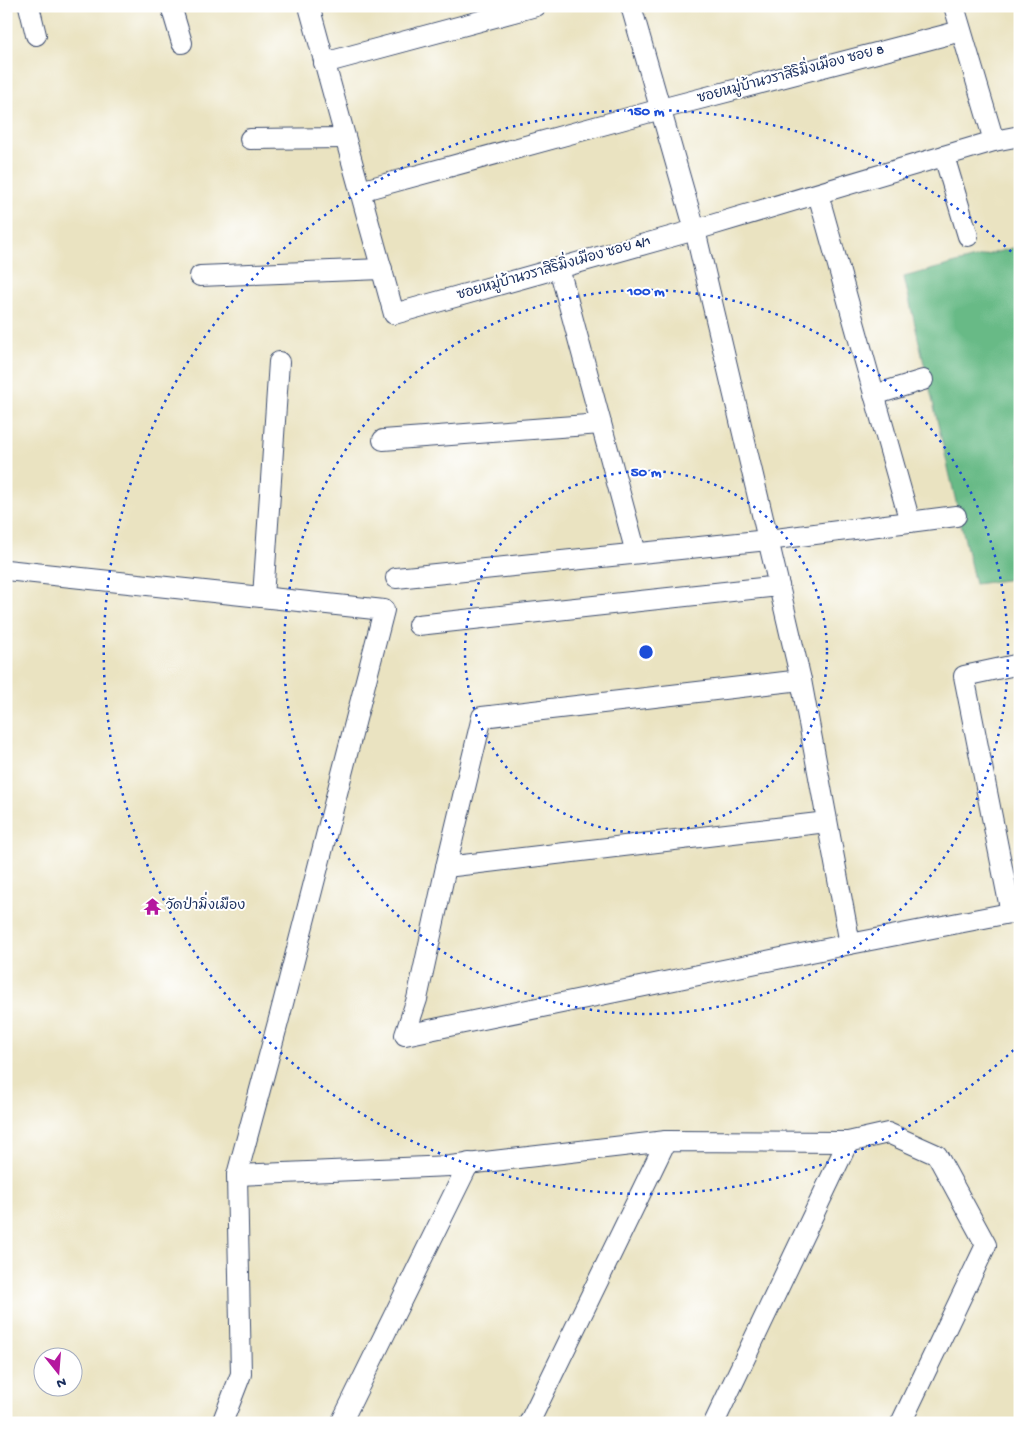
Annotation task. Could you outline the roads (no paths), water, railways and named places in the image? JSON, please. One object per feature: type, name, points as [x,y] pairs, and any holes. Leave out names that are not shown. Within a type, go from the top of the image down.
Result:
[{"type":"street","points":[[29,6],[36,35]]},
{"type":"street","points":[[171,6],[182,43]]},
{"type":"street","name":"ซอยหมู่บ้านวราสิริมิ่งเมือง ซอย 4/1","points":[[309,6],[394,314],[695,230],[944,156],[1020,136]]},
{"type":"street","points":[[324,64],[536,6]]},
{"type":"street","points":[[632,6],[695,230],[801,680],[850,944]]},
{"type":"street","points":[[954,6],[994,142]]},
{"type":"street","name":"ซอยหมู่บ้านวราสิริมิ่งเมือง ซอย 8","points":[[360,191],[961,31]]},
{"type":"street","points":[[250,139],[345,138]]},
{"type":"street","points":[[944,156],[968,236]]},
{"type":"street","points":[[818,194],[910,522]]},
{"type":"street","points":[[558,268],[636,553]]},
{"type":"street","points":[[200,276],[382,269]]},
{"type":"street","points":[[263,597],[279,362]]},
{"type":"street","points":[[874,395],[922,380]]},
{"type":"street","points":[[383,440],[601,424]]},
{"type":"street","points":[[396,578],[768,540],[956,516]]},
{"type":"street","points":[[6,570],[384,610],[237,1175],[241,1374],[222,1423]]},
{"type":"street","points":[[418,624],[779,586]]},
{"type":"street","points":[[801,680],[482,717],[417,999],[406,1035],[1015,912],[964,676],[1020,664]]},
{"type":"street","points":[[446,867],[828,822]]},
{"type":"street","points":[[237,1175],[450,1166],[666,1141],[848,1142],[888,1132],[937,1155],[986,1244],[901,1423]]},
{"type":"street","points":[[529,1423],[666,1141]]},
{"type":"street","points":[[714,1423],[848,1142]]},
{"type":"street","points":[[341,1423],[469,1163]]},
{"type":"place","name":"วัดป่ามิ่งเมือง","points":[[152,906]]}]
